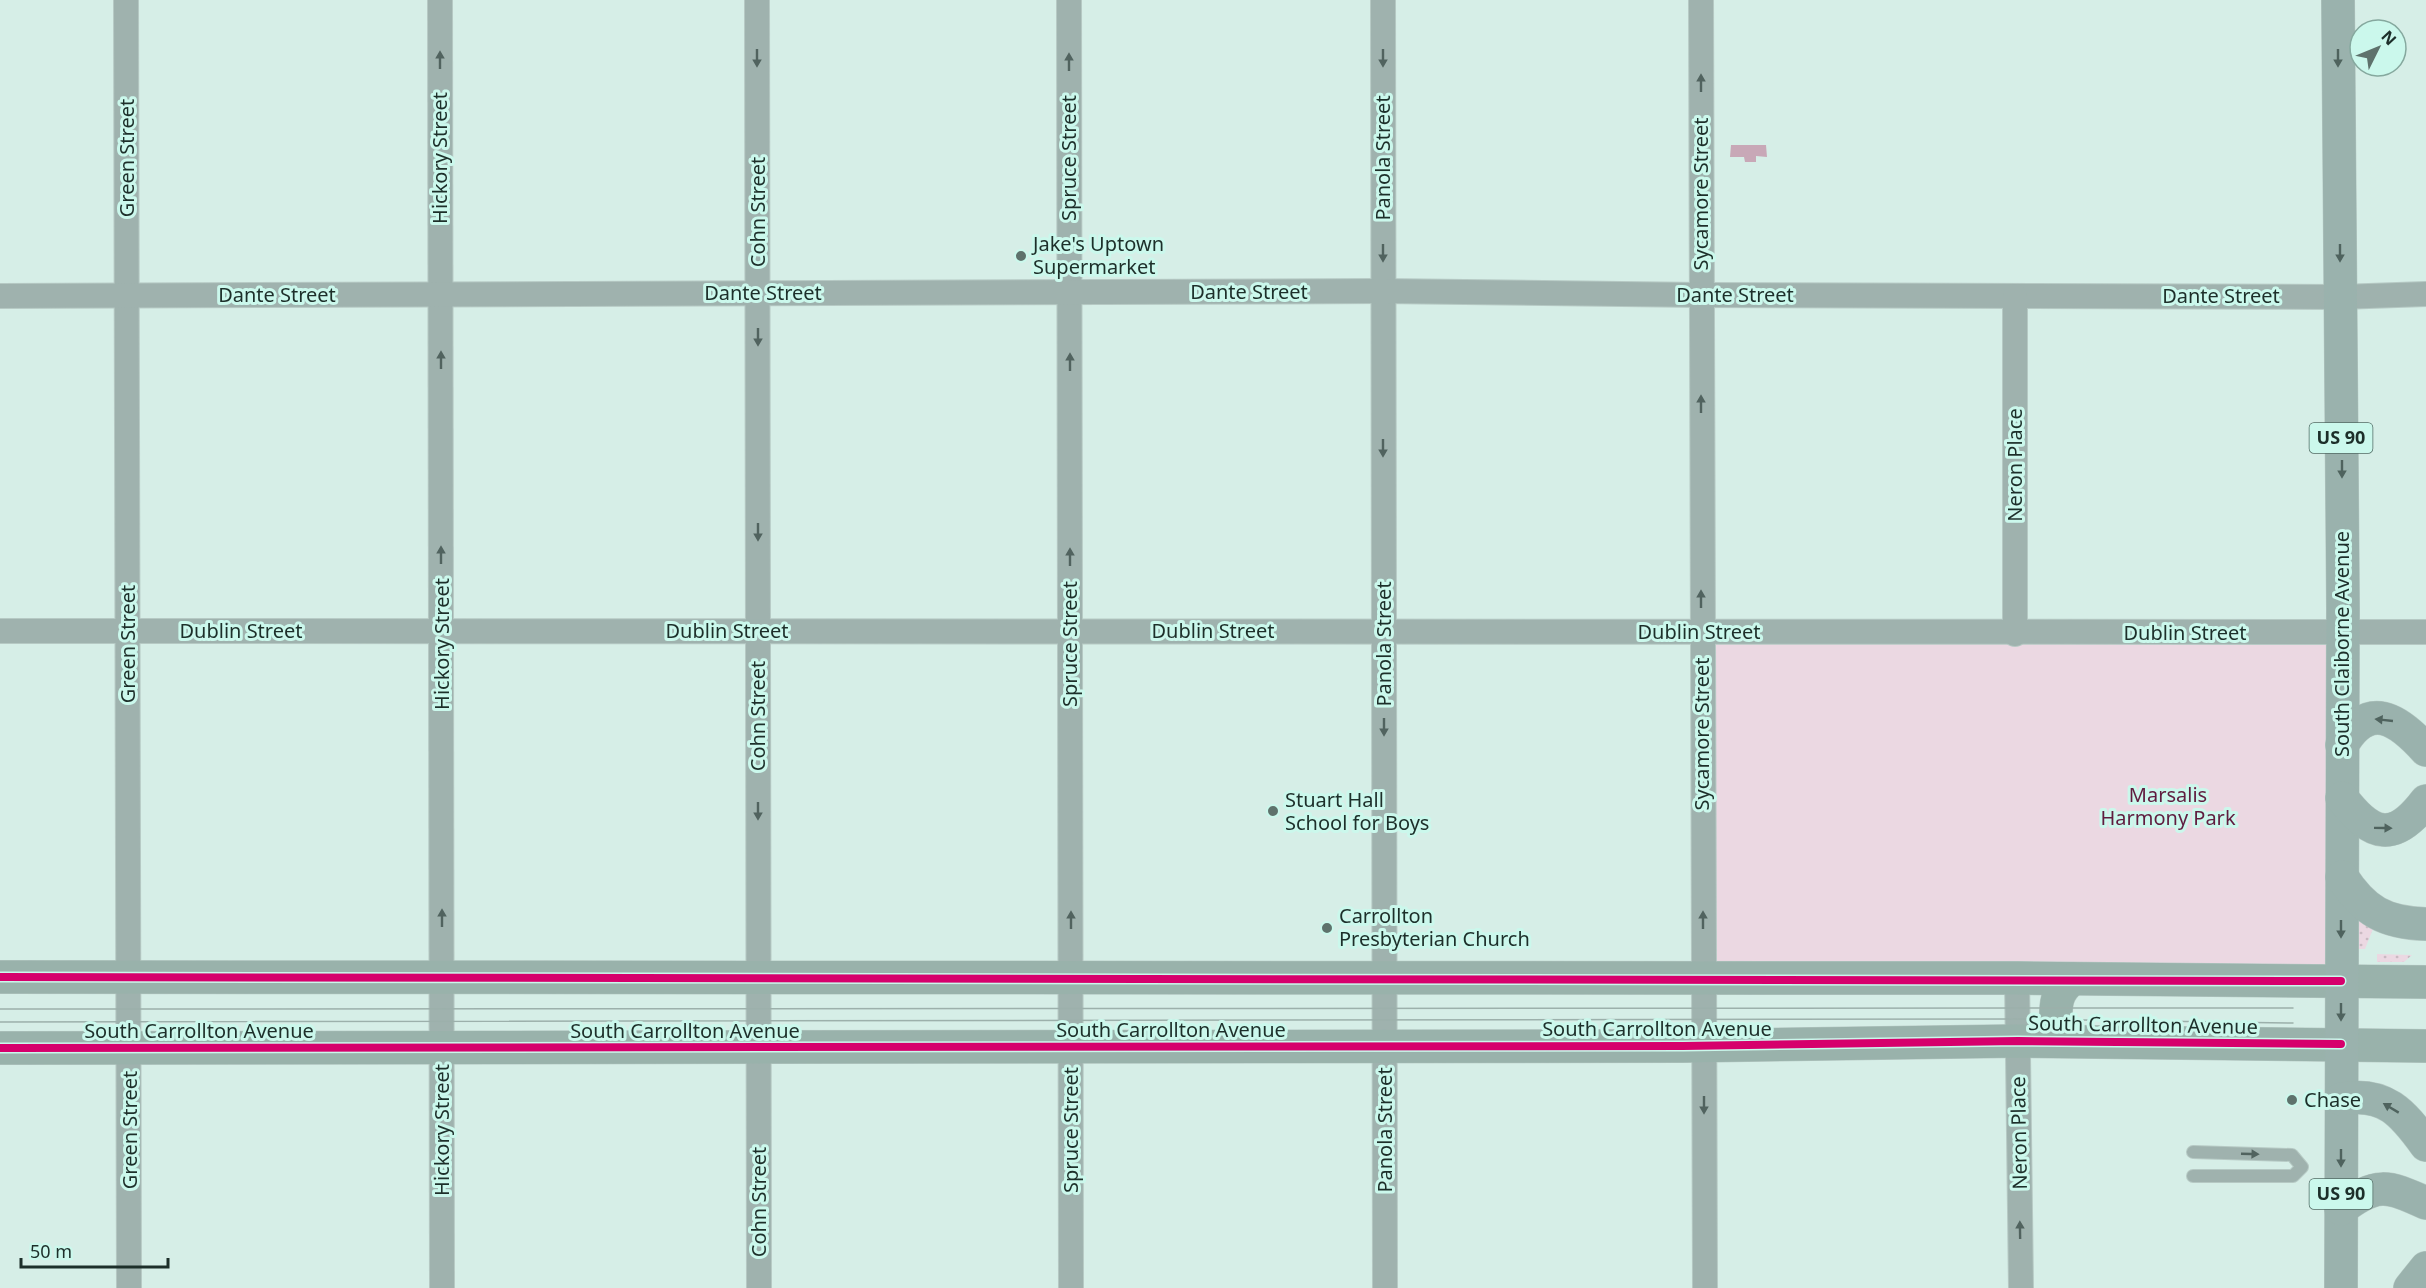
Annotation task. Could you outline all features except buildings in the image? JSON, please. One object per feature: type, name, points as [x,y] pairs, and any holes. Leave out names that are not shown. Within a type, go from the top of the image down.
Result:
[{"type":"main road","name":"South Claiborne Avenue","points":[[2338,0],[2343,633],[2341,1209],[2347,1282]]},
{"type":"main road","points":[[2342,745],[2360,724],[2371,719],[2383,718],[2394,721],[2408,730],[2426,750]]},
{"type":"main road","points":[[2342,798],[2358,819],[2367,826],[2380,830],[2403,824],[2414,817],[2426,801]]},
{"type":"main road","points":[[2342,877],[2355,897],[2370,910],[2406,923],[2426,924]]},
{"type":"main road","points":[[0,976],[2017,978],[2426,982]]},
{"type":"main road","points":[[2056,1041],[2057,994],[2062,986],[2073,979]]},
{"type":"main road","name":"South Carrollton Avenue","points":[[0,1047],[1385,1047],[1703,1046],[2018,1041],[2426,1046]]},
{"type":"main road","points":[[2341,1099],[2370,1097],[2386,1104],[2406,1117],[2426,1145]]},
{"type":"main road","points":[[2341,1209],[2373,1188],[2402,1192],[2426,1203]]},
{"type":"main road","points":[[2410,1288],[2426,1268]]},
{"type":"street","name":"Green Street","points":[[126,0],[129,1288]]},
{"type":"street","name":"Hickory Street","points":[[440,0],[442,1288]]},
{"type":"street","name":"Cohn Street","points":[[757,0],[759,1288]]},
{"type":"street","name":"Spruce Street","points":[[1069,0],[1071,1288]]},
{"type":"street","name":"Panola Street","points":[[1383,0],[1385,1288]]},
{"type":"street","name":"Sycamore Street","points":[[1701,0],[1701,631],[1705,1288]]},
{"type":"street","name":"Dante Street","points":[[0,296],[1383,291],[1700,295],[2340,297],[2426,294]]},
{"type":"street","name":"Neron Place","points":[[2014,296],[2015,634]]},
{"type":"street","name":"Dublin Street","points":[[0,631],[1701,631],[2015,634],[2426,632]]},
{"type":"street","name":"Neron Place","points":[[2017,978],[2020,1288]]},
{"type":"lane","points":[[2193,1152],[2292,1155],[2302,1167],[2293,1176],[2193,1176]]},
{"type":"green space","name":"Marsalis Harmony Park","points":[[1701,631],[2343,633],[2341,981],[1703,979]]},
{"type":"green space","points":[[2359,919],[2375,924],[2365,949],[2358,949]]},
{"type":"green space","points":[[2377,954],[2412,955],[2404,962],[2377,962]]},
{"type":"shaded area","points":[[1731,145],[1766,145],[1767,157],[1756,156],[1756,162],[1745,162],[1744,157],[1730,157]]},
{"type":"tram line","points":[[0,1009],[2293,1008]]},
{"type":"tram line","points":[[0,1022],[2017,1019],[2293,1023]]},
{"type":"cycle path","points":[[0,977],[2341,981]]},
{"type":"cycle path","points":[[0,1048],[1683,1046],[2018,1041],[2341,1044]]},
{"type":"place","name":"Jake's Uptown Supermarket","points":[[1021,256]]},
{"type":"place","name":"Stuart Hall School for Boys","points":[[1273,811]]},
{"type":"place","name":"Carrollton Presbyterian Church","points":[[1327,928]]},
{"type":"place","name":"Chase","points":[[2292,1100]]}]
